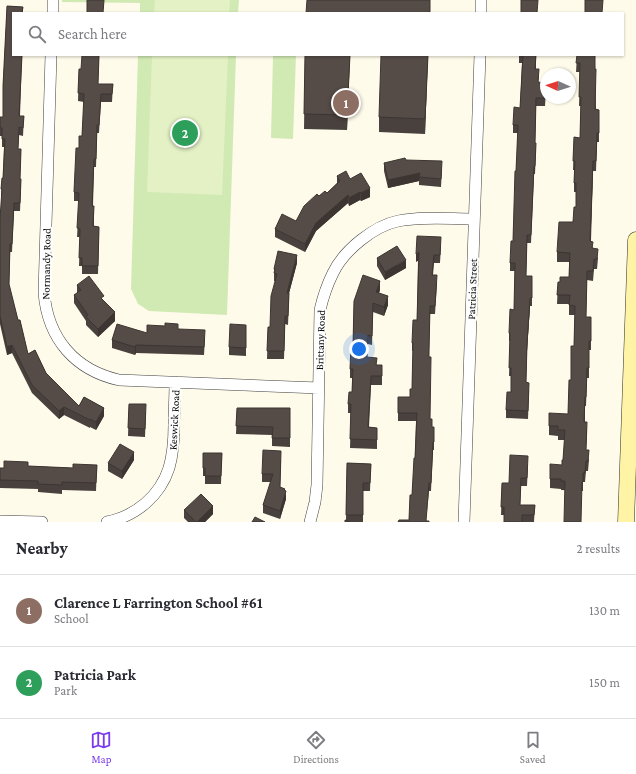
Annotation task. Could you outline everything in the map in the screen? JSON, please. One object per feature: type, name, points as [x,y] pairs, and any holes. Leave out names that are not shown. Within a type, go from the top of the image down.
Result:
[{"type":"main road","points":[[626,522],[632,453],[636,240]]},
{"type":"street","points":[[53,0],[53,12]]},
{"type":"street","points":[[481,0],[481,12]]},
{"type":"street","name":"Normandy Road","points":[[51,56],[44,293],[45,305],[57,338],[81,364],[97,373],[119,380],[319,388]]},
{"type":"street","name":"Patricia Street","points":[[464,522],[480,56]]},
{"type":"street","name":"Brittany Road","points":[[310,522],[317,485],[320,310],[324,293],[333,272],[348,253],[362,240],[374,231],[394,222],[416,218],[474,219]]},
{"type":"street","name":"Keswick Road","points":[[107,522],[123,518],[143,506],[165,479],[174,445],[175,382]]},
{"type":"street","points":[[0,521],[42,522]]},
{"type":"green space","points":[[62,0],[239,0],[238,12],[140,12],[140,3],[62,2]]},
{"type":"green space","points":[[155,0],[230,0],[229,12],[154,12]]},
{"type":"green space","points":[[138,56],[236,56],[227,315],[149,311],[138,304],[131,289]]},
{"type":"green space","points":[[152,56],[228,56],[222,195],[147,192]]},
{"type":"green space","points":[[273,56],[296,56],[293,139],[271,138]]},
{"type":"building","points":[[87,0],[104,0],[103,12],[87,12]]},
{"type":"building","points":[[307,0],[430,0],[430,12],[306,12]]},
{"type":"building","points":[[521,0],[538,0],[537,12],[521,12]]},
{"type":"building","points":[[585,0],[603,0],[602,12],[585,12]]},
{"type":"building","points":[[7,6],[23,7],[22,12],[12,12],[12,56],[22,56],[19,116],[24,116],[23,128],[19,127],[18,149],[21,149],[20,203],[14,203],[12,244],[10,244],[9,284],[28,354],[35,350],[46,373],[79,406],[84,397],[104,408],[96,422],[64,407],[59,411],[32,385],[12,345],[7,347],[0,316],[0,219],[5,139],[2,139],[2,128],[0,128],[0,117],[3,117]]},
{"type":"building","points":[[82,56],[99,56],[98,84],[113,84],[112,94],[101,94],[99,125],[97,125],[96,159],[94,159],[92,206],[94,206],[93,226],[99,227],[98,266],[82,266],[82,258],[79,258],[80,229],[77,228],[79,193],[74,192],[76,148],[79,148],[79,136],[82,136],[84,94],[78,93],[79,69],[81,69]]},
{"type":"building","points":[[305,56],[350,56],[347,115],[304,114]]},
{"type":"building","points":[[381,56],[428,56],[425,119],[379,117]]},
{"type":"building","points":[[523,56],[536,56],[535,69],[539,69],[538,82],[540,82],[540,98],[536,98],[535,166],[531,235],[527,235],[526,276],[532,276],[532,298],[530,298],[527,343],[526,382],[529,383],[528,411],[506,410],[507,392],[511,392],[511,368],[509,368],[510,309],[514,310],[515,263],[510,263],[511,241],[513,241],[518,125],[513,125],[514,107],[520,108]]},
{"type":"building","points":[[577,56],[595,56],[595,109],[599,110],[599,133],[597,133],[596,161],[593,161],[590,241],[593,242],[592,248],[598,249],[597,259],[594,259],[593,271],[587,271],[586,317],[591,317],[591,341],[589,341],[589,368],[587,368],[584,422],[587,422],[586,450],[589,450],[588,461],[586,461],[585,473],[583,473],[582,482],[581,522],[564,522],[565,481],[561,481],[561,479],[550,479],[550,464],[562,465],[565,430],[558,430],[558,426],[549,426],[549,413],[568,414],[569,380],[571,380],[571,346],[574,346],[575,306],[569,305],[570,295],[557,295],[560,277],[569,277],[570,253],[557,252],[559,222],[573,222],[574,207],[576,207],[576,183],[574,183],[575,161],[573,161],[574,137],[580,138],[581,97],[579,97],[580,63],[576,63]]},
{"type":"building","points":[[405,158],[406,160],[442,161],[441,179],[419,177],[420,173],[388,180],[384,163]]},
{"type":"building","points":[[346,171],[350,179],[361,173],[370,188],[349,198],[348,195],[316,223],[305,244],[275,229],[282,214],[296,221],[304,206],[317,194],[319,196],[325,191],[327,193],[340,181],[337,176]]},
{"type":"building","points":[[417,236],[441,237],[440,255],[434,255],[432,275],[437,275],[435,306],[430,306],[430,419],[432,419],[432,427],[434,427],[434,442],[426,521],[429,522],[398,522],[399,520],[409,520],[410,495],[412,495],[415,458],[417,413],[398,413],[398,397],[410,397],[410,389],[412,389],[413,320],[417,320],[419,252],[416,254]]},
{"type":"building","points":[[397,246],[406,260],[385,272],[377,258]]},
{"type":"building","points":[[278,251],[297,255],[287,293],[289,293],[288,316],[285,316],[284,351],[267,351],[268,327],[270,327],[271,296],[277,274],[274,273],[274,269]]},
{"type":"building","points":[[363,275],[380,281],[376,292],[388,296],[384,307],[373,303],[372,336],[368,335],[367,357],[377,358],[376,365],[382,365],[382,376],[371,376],[368,427],[377,428],[377,440],[350,439],[351,404],[348,404],[349,392],[352,392],[353,369],[350,369],[351,346],[353,346],[354,301]]},
{"type":"building","points":[[89,276],[104,296],[101,298],[115,312],[98,329],[86,317],[88,315],[74,295],[81,290],[77,285]]},
{"type":"building","points":[[165,323],[178,324],[178,329],[205,330],[204,347],[136,345],[135,347],[112,340],[117,324],[147,333],[147,325],[165,326]]},
{"type":"building","points":[[230,324],[246,325],[246,348],[229,347]]},
{"type":"building","points":[[129,404],[146,404],[145,429],[128,428]]},
{"type":"building","points":[[237,408],[290,408],[290,438],[272,438],[273,427],[236,426]]},
{"type":"building","points":[[120,444],[134,452],[122,471],[108,463]]},
{"type":"building","points":[[263,450],[281,451],[280,487],[286,491],[280,511],[263,505],[273,474],[262,474]]},
{"type":"building","points":[[203,453],[222,453],[221,476],[205,476],[205,468],[203,468]]},
{"type":"building","points":[[510,455],[528,456],[527,478],[521,478],[520,505],[535,505],[534,515],[522,515],[522,522],[504,522],[504,507],[501,507],[502,483],[509,483]]},
{"type":"building","points":[[4,461],[28,462],[28,466],[73,468],[73,464],[97,465],[96,483],[62,482],[62,485],[38,484],[38,481],[0,480],[0,468],[4,468]]},
{"type":"building","points":[[347,463],[371,464],[370,483],[363,483],[363,515],[346,515]]},
{"type":"building","points":[[201,494],[213,506],[196,522],[184,510]]},
{"type":"building","points":[[255,517],[265,522],[252,522]]},
{"type":"place","name":"Clarence L Farrington School #61","points":[[346,103]]},
{"type":"place","name":"Patricia Park","points":[[185,133]]}]
